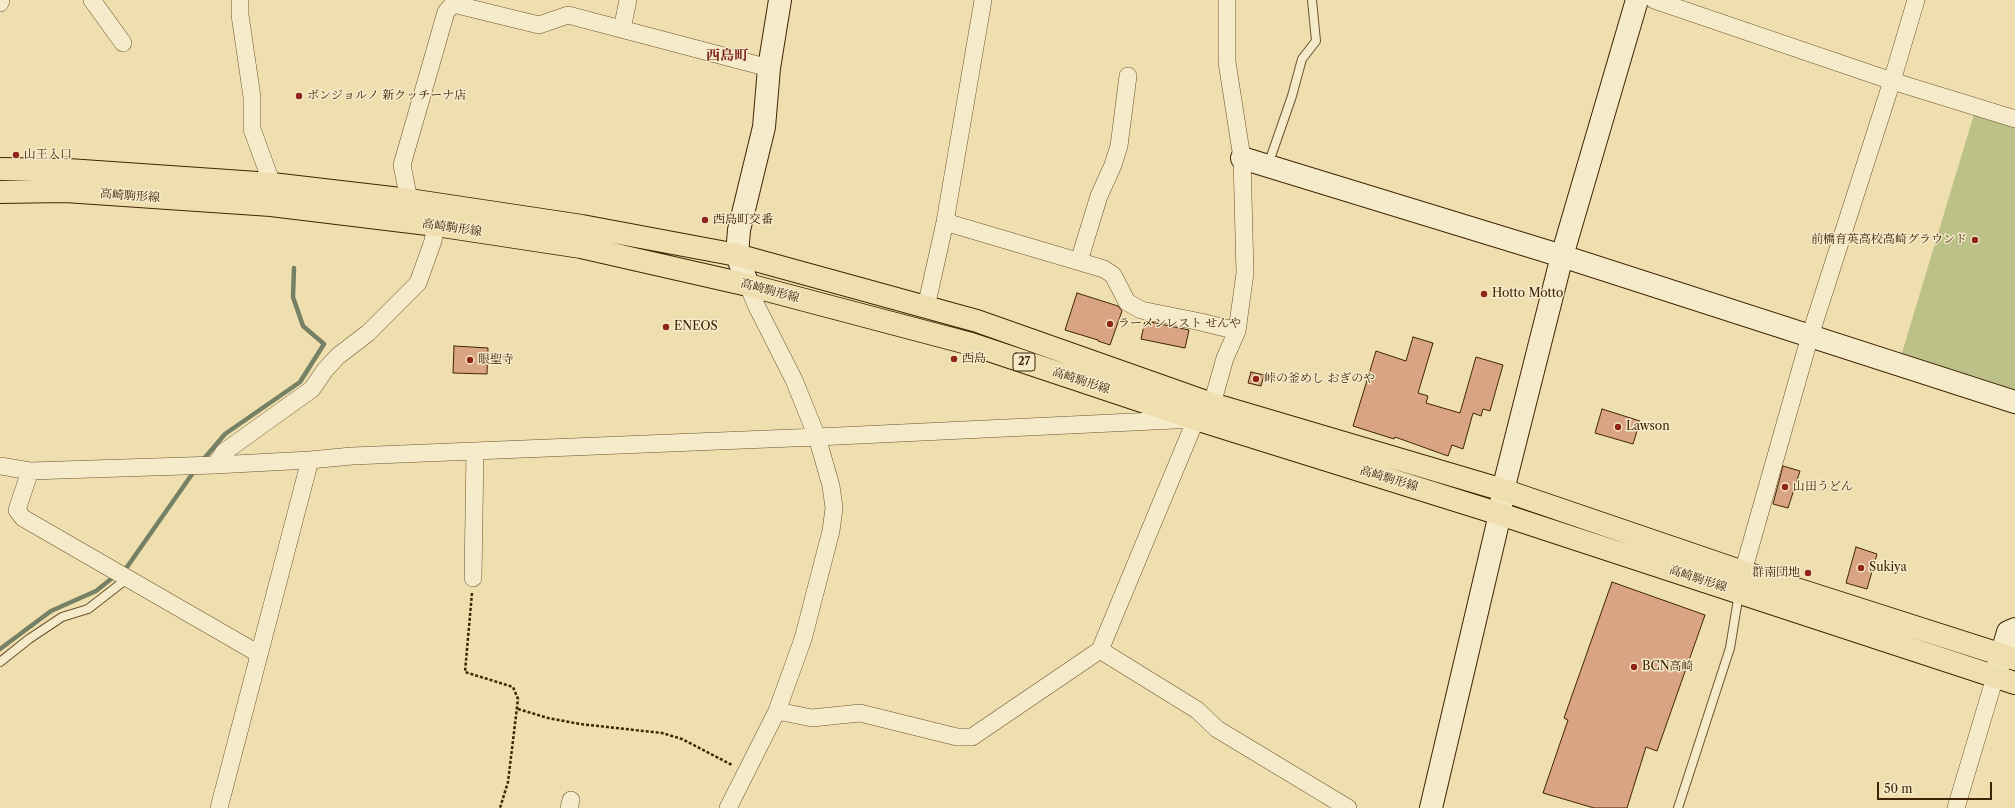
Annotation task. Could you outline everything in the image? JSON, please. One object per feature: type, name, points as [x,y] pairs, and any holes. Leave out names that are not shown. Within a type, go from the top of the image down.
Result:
[{"type":"main road","name":"高崎駒形線","points":[[0,169],[68,170],[272,184],[409,200],[582,226],[737,255],[977,321],[1212,404],[1503,490],[1741,582],[2015,684]]},
{"type":"main road","name":"高崎駒形線","points":[[0,192],[65,191],[271,205],[436,225],[581,247],[748,285],[971,344],[1196,419],[1500,514],[2008,657]]},
{"type":"street","points":[[240,0],[240,15],[252,97],[252,129],[272,184]]},
{"type":"street","points":[[622,29],[628,0]]},
{"type":"street","points":[[728,808],[777,712],[803,639],[831,531],[834,508],[831,486],[817,437],[794,380],[756,305],[737,255],[739,230],[764,127],[769,68],[780,0]]},
{"type":"street","points":[[926,307],[945,222],[984,0]]},
{"type":"street","points":[[777,712],[812,718],[860,713],[956,737],[972,737],[1100,650],[1196,419],[1212,404],[1225,358],[1237,331],[1245,273],[1242,158],[1227,62],[1227,0]]},
{"type":"street","points":[[1431,808],[1500,514],[1503,490],[1562,256],[1637,0]]},
{"type":"street","points":[[1654,0],[1892,81],[2015,119]]},
{"type":"street","points":[[1741,582],[1810,336],[1892,81],[1916,0]]},
{"type":"street","points":[[101,3],[123,43]]},
{"type":"street","points":[[409,200],[402,165],[446,12],[453,4],[539,25],[568,15],[769,68]]},
{"type":"street","points":[[1079,261],[1097,201],[1119,146],[1128,76]]},
{"type":"street","points":[[1242,158],[1268,164],[1562,256],[2015,402]]},
{"type":"street","points":[[945,222],[1104,269],[1113,276],[1127,302],[1141,310],[1237,331]]},
{"type":"street","points":[[216,465],[224,452],[312,389],[325,370],[338,356],[368,333],[418,283],[433,241],[436,225]]},
{"type":"street","points":[[0,466],[30,472],[216,465],[310,460],[352,456],[817,437],[1196,419]]},
{"type":"street","points":[[473,578],[475,451]]},
{"type":"street","points":[[219,808],[310,460]]},
{"type":"street","points":[[30,472],[17,510],[23,518],[259,654]]},
{"type":"street","points":[[1956,808],[1995,677],[2008,657],[2008,632],[2015,629]]},
{"type":"street","points":[[1100,650],[1197,710],[1217,730],[1328,803],[1348,808]]},
{"type":"lane","points":[[1268,164],[1302,59],[1316,41],[1312,0]]},
{"type":"lane","points":[[0,662],[29,638],[62,617],[88,609],[128,578]]},
{"type":"lane","points":[[1678,808],[1730,648],[1741,582]]},
{"type":"path","points":[[473,578],[465,672],[513,687],[518,699],[508,782],[500,808]]},
{"type":"path","points":[[518,709],[548,718],[580,724],[662,733],[682,739],[746,773]]},
{"type":"green space","name":"前橋育英高校高崎グラウンド","points":[[1975,111],[2015,124],[2015,392],[1901,356]]},
{"type":"building","points":[[1077,293],[1118,306],[1122,311],[1110,345],[1065,330]]},
{"type":"building","points":[[1145,321],[1189,330],[1185,348],[1141,339]]},
{"type":"building","points":[[1413,337],[1433,343],[1418,393],[1428,396],[1426,403],[1460,413],[1476,357],[1503,365],[1490,411],[1483,409],[1481,416],[1473,413],[1463,449],[1452,445],[1448,456],[1395,437],[1394,439],[1353,426],[1376,351],[1406,361]]},
{"type":"building","name":"眼聖寺","points":[[454,346],[488,348],[487,374],[453,373]]},
{"type":"building","name":"峠の釜めし おぎのや","points":[[1251,372],[1264,375],[1261,386],[1248,383]]},
{"type":"building","name":"Lawson","points":[[1602,409],[1640,421],[1633,444],[1595,433]]},
{"type":"building","name":"山田うどん","points":[[1783,466],[1800,471],[1788,508],[1773,504]]},
{"type":"building","name":"Sukiya","points":[[1856,547],[1877,554],[1867,589],[1846,583]]},
{"type":"building","name":"BCN高崎","points":[[1612,582],[1705,615],[1657,751],[1646,747],[1627,808],[1594,808],[1543,793],[1568,720],[1564,718]]},
{"type":"waterway","points":[[202,461],[225,434],[300,382],[324,344],[303,326],[293,297],[294,268]]},
{"type":"waterway","points":[[122,570],[127,567],[195,470]]},
{"type":"waterway","points":[[0,649],[51,611],[96,591],[116,575]]},
{"type":"place","name":"ボンジョルノ 新クッチーナ店","points":[[299,96]]},
{"type":"place","name":"山王入口","points":[[16,155]]},
{"type":"place","name":"西島町交番","points":[[705,220]]},
{"type":"place","name":"前橋育英高校高崎グラウンド","points":[[1975,240]]},
{"type":"place","name":"Hotto Motto","points":[[1484,294]]},
{"type":"place","name":"ラーメンレスト せんや","points":[[1110,324]]},
{"type":"place","name":"ENEOS","points":[[666,327]]},
{"type":"place","name":"西島","points":[[954,359]]},
{"type":"place","name":"眼聖寺","points":[[470,360]]},
{"type":"place","name":"峠の釜めし おぎのや","points":[[1256,379]]},
{"type":"place","name":"Lawson","points":[[1618,427]]},
{"type":"place","name":"山田うどん","points":[[1785,487]]},
{"type":"place","name":"Sukiya","points":[[1861,568]]},
{"type":"place","name":"群南団地","points":[[1808,573]]},
{"type":"place","name":"BCN高崎","points":[[1634,667]]},
{"type":"district","name":"西島町","points":[[727,56]]}]
